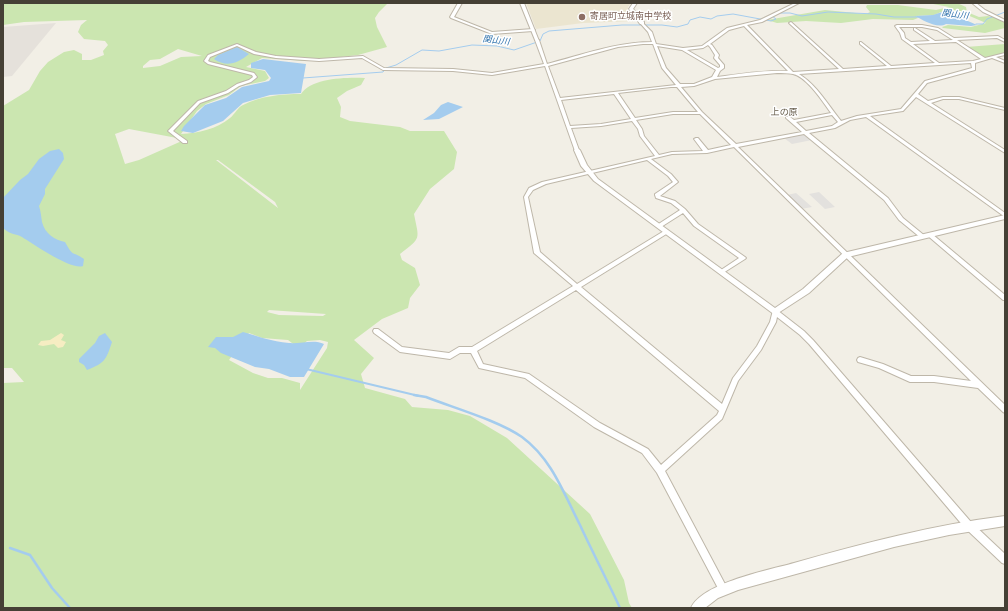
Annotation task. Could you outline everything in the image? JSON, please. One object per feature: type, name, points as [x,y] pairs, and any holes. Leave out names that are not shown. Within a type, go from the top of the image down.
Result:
[{"type":"street","points":[[460,3],[452,17],[492,33],[533,30]]},
{"type":"street","points":[[522,3],[547,65],[581,160],[589,174],[802,333],[968,525],[1005,560]]},
{"type":"street","points":[[635,3],[631,9],[650,32],[664,68],[676,85],[701,113],[733,146],[1005,410]]},
{"type":"street","points":[[185,142],[170,131],[199,102],[227,92],[255,77],[252,74],[209,64],[206,61],[209,56],[234,46],[241,46],[251,52],[263,55],[303,60],[363,57],[384,69],[452,70],[492,74],[547,65],[618,46],[643,43],[683,49],[702,47],[728,29],[761,21],[797,3]]},
{"type":"street","points":[[974,3],[989,14],[1005,21]]},
{"type":"street","points":[[791,23],[842,70]]},
{"type":"street","points":[[745,26],[794,73],[802,77],[810,84],[840,122]]},
{"type":"street","points":[[938,64],[903,38],[902,33],[896,26],[913,26],[938,29],[984,59]]},
{"type":"street","points":[[915,29],[934,42]]},
{"type":"street","points":[[911,43],[998,37],[1005,41]]},
{"type":"street","points":[[861,43],[890,67]]},
{"type":"street","points":[[708,44],[716,53],[716,58],[722,65],[722,68],[718,70],[714,78]]},
{"type":"street","points":[[683,49],[718,70]]},
{"type":"street","points":[[559,99],[676,85],[694,85],[714,78],[776,72],[794,73],[973,62],[1005,54]]},
{"type":"street","points":[[992,57],[1005,62]]},
{"type":"street","points":[[722,409],[537,253],[526,197],[531,189],[537,185],[589,174],[672,153],[707,152],[833,127],[840,122],[902,110],[926,82],[972,70],[974,69],[973,62]]},
{"type":"street","points":[[615,92],[640,129],[642,136],[658,157]]},
{"type":"street","points":[[916,95],[1002,148],[1005,152]]},
{"type":"street","points":[[928,102],[943,98],[959,98],[1005,109]]},
{"type":"street","points":[[569,127],[633,120],[673,113],[701,113]]},
{"type":"street","points":[[792,122],[833,114]]},
{"type":"street","points":[[866,116],[1005,216]]},
{"type":"street","points":[[788,118],[886,199],[901,219],[926,236],[1005,298]]},
{"type":"street","points":[[696,140],[707,152]]},
{"type":"street","points":[[648,159],[672,176],[676,182],[657,195],[658,197],[673,202],[683,210],[696,225],[743,258],[721,272]]},
{"type":"street","points":[[659,226],[683,210]]},
{"type":"street","points":[[660,470],[720,417],[735,380],[759,348],[773,322],[775,312],[806,291],[846,255],[1005,216]]},
{"type":"street","points":[[376,331],[400,349],[450,356],[459,350],[473,350],[666,232]]},
{"type":"street","points":[[473,350],[481,366],[527,376],[597,425],[645,451],[660,470],[723,589]]},
{"type":"street","points":[[860,360],[881,366],[910,379],[934,379],[980,386]]},
{"type":"street","points":[[697,608],[723,589],[914,535],[968,525],[1005,521]]},
{"type":"shaded area","name":"寄居町立城南中学校","points":[[526,3],[631,3],[628,7],[628,11],[636,21],[583,23],[536,29]]},
{"type":"shaded area","points":[[56,23],[12,76],[3,77],[3,27]]},
{"type":"shaded area","points":[[804,134],[812,140],[792,144],[784,138]]},
{"type":"shaded area","points":[[819,192],[835,207],[825,209],[809,194]]},
{"type":"shaded area","points":[[796,193],[812,207],[801,209],[787,195]]},
{"type":"green space","points":[[3,3],[388,3],[375,18],[377,27],[387,47],[358,55],[306,61],[262,58],[246,67],[265,71],[269,78],[265,81],[241,86],[229,95],[206,104],[197,111],[181,134],[194,133],[213,128],[225,122],[241,106],[257,99],[279,95],[301,94],[313,85],[339,78],[365,78],[361,85],[347,91],[337,98],[341,107],[340,117],[350,121],[400,127],[410,131],[444,131],[457,152],[454,169],[430,189],[414,214],[418,234],[417,237],[412,244],[400,254],[402,260],[415,268],[420,285],[410,298],[408,308],[382,319],[354,340],[374,358],[361,374],[365,388],[405,399],[412,407],[448,410],[470,416],[507,438],[590,514],[624,580],[629,603],[632,608],[3,608],[3,383],[24,382],[12,368],[3,368],[3,106],[29,90],[40,71],[48,62],[64,52],[74,50],[82,54],[82,60],[91,60],[104,55],[103,51],[108,45],[105,41],[84,39],[78,32],[81,25],[87,20],[24,22],[3,25]],"holes":[[[178,49],[202,56],[181,57],[160,66],[143,68],[143,66],[150,60],[160,59]],[[129,129],[184,140],[139,160],[125,164],[115,134]],[[216,160],[275,202],[278,208]],[[269,310],[326,314],[323,316],[279,315],[267,312]],[[249,333],[262,338],[288,340],[296,346],[301,346],[307,341],[320,340],[328,342],[327,348],[300,390],[300,383],[282,378],[268,378],[253,373],[229,360]]]},
{"type":"green space","points":[[928,3],[957,3],[966,7],[967,12],[979,17],[988,16],[996,18],[1005,23],[1005,28],[985,33],[943,28],[942,27],[948,25],[971,27],[986,23],[958,11],[916,16],[918,18],[913,20],[873,19],[841,23],[806,21],[777,23],[767,20],[825,10],[866,14],[870,12],[866,7],[867,5],[898,5],[936,10],[949,7]]},
{"type":"green space","points":[[1005,44],[1005,53],[984,58],[966,47]]},
{"type":"sand","points":[[61,333],[64,335],[61,340],[66,342],[63,347],[58,348],[54,344],[43,346],[38,345],[41,341],[50,340]]},
{"type":"water","points":[[945,11],[977,25],[934,25],[915,16],[933,15]]},
{"type":"water","points":[[237,47],[249,54],[237,62],[228,64],[214,59],[218,55]]},
{"type":"water","points":[[263,59],[306,64],[301,93],[270,95],[243,103],[223,121],[193,133],[181,131],[205,105],[226,98],[242,87],[269,81],[271,78],[265,70],[251,68],[251,63]]},
{"type":"water","points":[[448,102],[463,107],[439,119],[423,120],[434,113],[441,105]]},
{"type":"water","points":[[59,149],[63,153],[64,159],[45,189],[45,194],[39,206],[42,222],[45,230],[51,236],[65,242],[72,252],[84,259],[83,266],[71,265],[62,261],[43,251],[22,237],[3,228],[3,198],[20,180],[28,174],[39,159],[50,151]]},
{"type":"water","points":[[243,332],[266,339],[283,342],[316,342],[324,344],[304,377],[290,377],[269,369],[255,367],[221,353],[215,348],[208,347],[216,337],[233,337]]},
{"type":"water","points":[[105,333],[112,342],[108,353],[101,363],[87,370],[84,365],[79,362],[79,359],[95,343],[99,336]]},
{"type":"waterway","name":"関山川","points":[[778,13],[790,13],[802,16],[828,12],[876,14],[894,17],[920,17]]},
{"type":"waterway","name":"関山川","points":[[976,24],[983,24],[987,19],[1005,12]]},
{"type":"waterway","name":"関山川","points":[[303,78],[383,72],[386,68],[396,65],[422,50],[439,51],[472,45],[497,46],[514,50],[540,41],[543,34],[549,31],[622,25],[662,25],[677,27],[688,24],[690,20],[700,17],[711,19],[717,16],[733,14],[771,21],[776,19],[772,16]]},
{"type":"waterway","points":[[306,369],[417,395]]},
{"type":"waterway","points":[[417,395],[426,397],[500,425],[522,437],[532,446],[549,466],[556,478],[620,608]]},
{"type":"waterway","points":[[10,548],[30,555],[52,588],[70,608]]},
{"type":"place","name":"寄居町立城南中学校","points":[[582,17]]},
{"type":"district","name":"上の原","points":[[784,113]]}]
